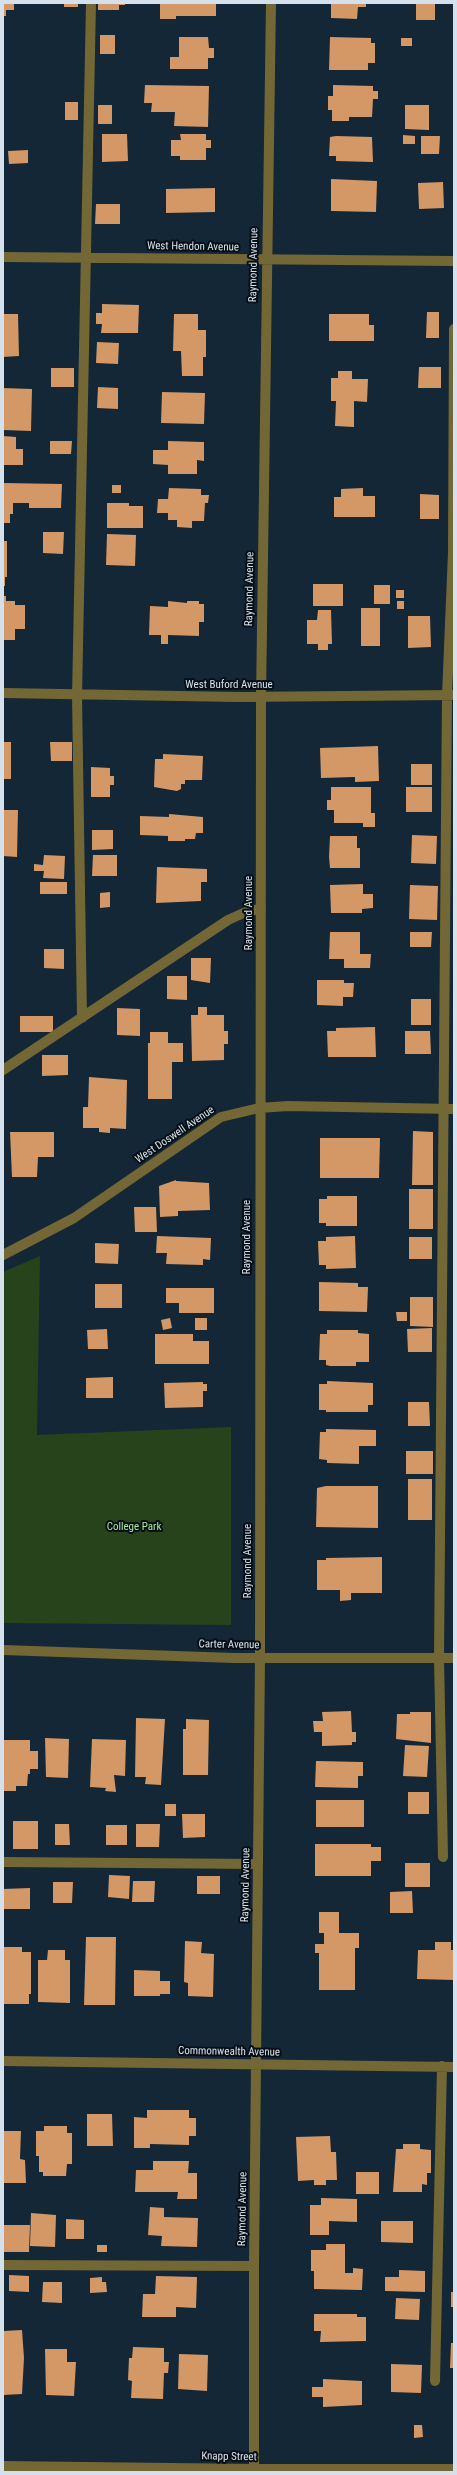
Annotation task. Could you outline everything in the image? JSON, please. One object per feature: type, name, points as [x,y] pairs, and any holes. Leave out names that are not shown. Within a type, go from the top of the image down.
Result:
[{"type":"street","points":[[82,1018],[77,696],[91,3]]},
{"type":"street","name":"Raymond Avenue","points":[[254,2471],[254,2266],[260,1657],[259,1108],[261,697],[266,260],[271,3]]},
{"type":"street","name":"West Hendon Avenue","points":[[3,257],[454,261]]},
{"type":"street","points":[[443,1857],[438,1658],[449,1109],[450,695],[453,552],[454,329]]},
{"type":"street","name":"West Buford Avenue","points":[[3,694],[261,697],[450,695]]},
{"type":"street","points":[[3,1070],[228,920],[248,911],[261,909]]},
{"type":"street","name":"West Doswell Avenue","points":[[3,1255],[74,1218],[221,1117],[259,1108],[449,1109]]},
{"type":"street","name":"Carter Avenue","points":[[3,1650],[260,1657],[454,1658]]},
{"type":"street","points":[[3,1862],[258,1864]]},
{"type":"street","name":"Commonwealth Avenue","points":[[3,2061],[454,2066]]},
{"type":"street","points":[[435,2381],[442,2066]]},
{"type":"street","points":[[3,2266],[254,2266]]},
{"type":"street","name":"Knapp Street","points":[[3,2466],[69,2469],[254,2471],[454,2469]]},
{"type":"green space","name":"College Park","points":[[40,1256],[37,1435],[231,1427],[231,1625],[3,1623],[3,1272]]},
{"type":"building","points":[[3,3],[14,3],[14,10],[6,10],[6,16],[3,16]]},
{"type":"building","points":[[64,3],[78,3],[78,7],[64,7]]},
{"type":"building","points":[[98,3],[125,3],[125,5],[119,5],[119,10],[98,10]]},
{"type":"building","points":[[160,3],[216,3],[216,16],[176,16],[176,19],[160,19]]},
{"type":"building","points":[[331,3],[366,3],[366,7],[358,7],[357,19],[331,18]]},
{"type":"building","points":[[416,3],[435,3],[435,20],[416,20]]},
{"type":"building","points":[[100,35],[115,35],[115,54],[100,54]]},
{"type":"building","points":[[179,37],[208,37],[209,48],[214,48],[214,58],[208,58],[208,69],[170,69],[170,57],[179,57]]},
{"type":"building","points":[[330,37],[371,38],[371,43],[375,43],[375,63],[368,63],[368,70],[329,70]]},
{"type":"building","points":[[401,38],[412,38],[412,46],[401,46]]},
{"type":"building","points":[[145,85],[209,86],[208,127],[174,126],[175,112],[151,112],[152,103],[144,103]]},
{"type":"building","points":[[333,85],[373,86],[373,91],[378,91],[378,99],[373,99],[372,117],[349,117],[349,121],[332,121],[332,110],[328,110],[328,96],[333,96]]},
{"type":"building","points":[[65,102],[78,102],[78,120],[65,120]]},
{"type":"building","points":[[98,105],[112,105],[112,124],[98,124]]},
{"type":"building","points":[[405,105],[429,105],[429,130],[405,129]]},
{"type":"building","points":[[102,134],[127,134],[128,161],[102,162]]},
{"type":"building","points":[[180,134],[206,134],[206,140],[211,140],[211,148],[206,148],[206,160],[180,160],[180,156],[171,156],[171,140],[181,140]]},
{"type":"building","points":[[403,135],[415,136],[415,144],[403,144]]},
{"type":"building","points":[[421,136],[440,136],[439,154],[421,154]]},
{"type":"building","points":[[330,137],[372,137],[373,162],[336,161],[336,156],[329,156]]},
{"type":"building","points":[[28,150],[28,163],[9,164],[8,151]]},
{"type":"building","points":[[331,179],[377,181],[376,212],[331,211]]},
{"type":"building","points":[[443,182],[444,208],[419,209],[418,183]]},
{"type":"building","points":[[215,188],[215,212],[166,213],[166,189]]},
{"type":"building","points":[[96,204],[120,204],[120,224],[95,224]]},
{"type":"building","points":[[102,304],[139,305],[138,333],[101,333],[102,324],[96,324],[96,313],[102,313]]},
{"type":"building","points":[[427,312],[439,312],[439,338],[426,338]]},
{"type":"building","points":[[3,314],[18,314],[19,356],[3,357]]},
{"type":"building","points":[[174,314],[198,314],[198,330],[206,330],[206,357],[203,357],[203,376],[182,376],[181,351],[173,351]]},
{"type":"building","points":[[329,314],[369,314],[369,325],[374,325],[374,341],[329,341]]},
{"type":"building","points":[[97,342],[119,343],[118,364],[96,363]]},
{"type":"building","points":[[419,367],[441,367],[441,388],[418,388]]},
{"type":"building","points":[[51,368],[74,368],[74,387],[51,387]]},
{"type":"building","points":[[338,371],[352,371],[352,379],[368,379],[367,402],[354,401],[354,427],[335,426],[336,401],[331,401],[331,378],[338,378]]},
{"type":"building","points":[[98,387],[118,388],[118,409],[97,408]]},
{"type":"building","points":[[3,388],[32,389],[31,431],[3,430]]},
{"type":"building","points":[[162,392],[205,393],[204,424],[161,423]]},
{"type":"building","points":[[3,436],[16,437],[16,449],[23,449],[23,465],[3,465]]},
{"type":"building","points":[[50,441],[72,441],[71,454],[50,454]]},
{"type":"building","points":[[168,441],[204,442],[204,461],[197,460],[197,474],[168,474],[168,465],[153,464],[153,450],[168,450]]},
{"type":"building","points":[[3,483],[62,484],[61,508],[29,508],[29,503],[13,503],[13,514],[10,514],[10,523],[3,523]]},
{"type":"building","points":[[112,485],[121,485],[121,493],[112,493]]},
{"type":"building","points":[[169,488],[201,489],[201,495],[209,495],[208,503],[205,503],[204,521],[192,521],[192,528],[177,527],[177,520],[168,520],[168,513],[157,513],[158,499],[168,499]]},
{"type":"building","points":[[363,488],[363,496],[375,496],[375,517],[334,517],[334,497],[341,497],[341,489]]},
{"type":"building","points":[[420,494],[439,495],[439,519],[420,519]]},
{"type":"building","points":[[107,503],[129,503],[129,506],[143,506],[143,528],[107,528]]},
{"type":"building","points":[[43,532],[64,532],[63,554],[43,553]]},
{"type":"building","points":[[107,534],[136,535],[135,566],[106,565]]},
{"type":"building","points":[[3,541],[7,541],[7,577],[5,577],[5,586],[3,586]]},
{"type":"building","points":[[313,584],[343,584],[343,606],[313,606]]},
{"type":"building","points":[[374,585],[390,585],[390,604],[374,604]]},
{"type":"building","points":[[396,590],[404,590],[404,598],[396,598]]},
{"type":"building","points":[[3,596],[6,596],[6,601],[15,601],[15,605],[25,605],[25,629],[15,629],[15,640],[3,640]]},
{"type":"building","points":[[168,601],[187,603],[187,601],[199,601],[199,604],[204,604],[204,622],[199,622],[199,636],[168,635],[168,644],[161,644],[161,635],[149,635],[150,606],[168,607]]},
{"type":"building","points":[[397,601],[404,601],[404,609],[397,609]]},
{"type":"building","points":[[361,608],[380,608],[380,646],[361,646]]},
{"type":"building","points":[[318,610],[331,610],[332,644],[328,644],[328,650],[318,650],[318,644],[307,644],[307,620],[317,620]]},
{"type":"building","points":[[408,616],[430,616],[431,647],[408,648]]},
{"type":"building","points":[[3,742],[11,742],[11,779],[3,779]]},
{"type":"building","points":[[50,742],[72,742],[72,761],[51,761]]},
{"type":"building","points":[[378,746],[379,781],[355,782],[355,777],[321,778],[320,748]]},
{"type":"building","points":[[163,754],[203,756],[202,780],[185,780],[185,784],[181,784],[181,789],[177,791],[154,787],[155,759],[163,759]]},
{"type":"building","points":[[411,764],[432,764],[432,785],[411,785]]},
{"type":"building","points":[[91,767],[110,768],[110,776],[114,776],[114,785],[110,785],[110,797],[91,797]]},
{"type":"building","points":[[331,787],[371,787],[371,813],[375,813],[375,827],[363,827],[363,823],[334,823],[334,810],[327,810],[327,800],[331,800]]},
{"type":"building","points":[[406,787],[432,787],[432,812],[406,812]]},
{"type":"building","points":[[3,810],[18,810],[17,857],[3,856]]},
{"type":"building","points":[[169,814],[203,817],[203,833],[196,833],[195,839],[185,839],[185,841],[168,841],[168,836],[140,835],[140,816],[169,817]]},
{"type":"building","points":[[92,830],[113,830],[113,849],[92,850]]},
{"type":"building","points":[[412,835],[437,836],[436,864],[411,863]]},
{"type":"building","points":[[330,836],[357,836],[357,848],[360,848],[360,868],[330,868]]},
{"type":"building","points":[[44,855],[65,856],[64,879],[43,878],[44,871],[34,871],[34,864],[43,865]]},
{"type":"building","points":[[93,855],[117,855],[117,876],[92,876]]},
{"type":"building","points":[[157,867],[207,869],[207,882],[201,882],[201,901],[156,903]]},
{"type":"building","points":[[40,882],[67,882],[67,894],[40,894]]},
{"type":"building","points":[[363,884],[363,894],[373,894],[373,908],[362,909],[362,913],[331,913],[330,885]]},
{"type":"building","points":[[410,885],[438,886],[437,920],[409,919]]},
{"type":"building","points":[[110,892],[110,907],[100,908],[100,893]]},
{"type":"building","points":[[330,932],[360,932],[360,954],[371,954],[370,968],[344,968],[344,959],[329,959]]},
{"type":"building","points":[[410,932],[432,932],[431,947],[410,947]]},
{"type":"building","points":[[44,949],[64,949],[64,969],[44,968]]},
{"type":"building","points":[[191,958],[211,958],[210,983],[191,980]]},
{"type":"building","points":[[167,976],[187,976],[187,1000],[167,999]]},
{"type":"building","points":[[317,980],[344,980],[344,983],[354,983],[353,997],[343,997],[343,1006],[317,1005]]},
{"type":"building","points":[[411,999],[431,999],[431,1025],[411,1025]]},
{"type":"building","points":[[198,1007],[207,1007],[207,1015],[224,1015],[224,1031],[228,1031],[228,1044],[224,1044],[224,1060],[192,1061],[191,1015],[198,1015]]},
{"type":"building","points":[[117,1008],[140,1009],[140,1036],[117,1035]]},
{"type":"building","points":[[20,1016],[53,1016],[53,1032],[20,1032]]},
{"type":"building","points":[[375,1027],[376,1057],[328,1057],[327,1031],[336,1031],[336,1028]]},
{"type":"building","points":[[405,1031],[430,1031],[431,1054],[405,1054]]},
{"type":"building","points":[[150,1032],[168,1032],[168,1043],[183,1043],[183,1062],[172,1062],[172,1099],[148,1099],[148,1043],[150,1043]]},
{"type":"building","points":[[42,1055],[68,1055],[68,1075],[42,1076]]},
{"type":"building","points":[[89,1077],[127,1080],[126,1129],[110,1128],[110,1133],[99,1132],[99,1128],[83,1128],[83,1107],[88,1107]]},
{"type":"building","points":[[413,1131],[433,1132],[433,1185],[412,1185]]},
{"type":"building","points":[[10,1132],[54,1132],[54,1157],[38,1157],[37,1177],[12,1177]]},
{"type":"building","points":[[320,1138],[380,1138],[379,1178],[320,1178]]},
{"type":"building","points":[[176,1180],[209,1183],[210,1210],[178,1211],[178,1216],[160,1217],[159,1186]]},
{"type":"building","points":[[409,1189],[433,1189],[433,1229],[409,1229]]},
{"type":"building","points":[[327,1196],[357,1196],[357,1226],[326,1226],[326,1223],[319,1223],[319,1199],[327,1199]]},
{"type":"building","points":[[134,1207],[156,1207],[157,1232],[135,1232]]},
{"type":"building","points":[[157,1236],[211,1238],[210,1260],[203,1259],[203,1265],[166,1264],[167,1253],[156,1253]]},
{"type":"building","points":[[355,1236],[356,1268],[326,1269],[326,1265],[319,1265],[318,1241],[326,1241],[326,1237]]},
{"type":"building","points":[[409,1237],[432,1237],[432,1259],[409,1259]]},
{"type":"building","points":[[95,1243],[119,1244],[118,1264],[95,1263]]},
{"type":"building","points":[[319,1282],[358,1283],[358,1287],[368,1287],[367,1312],[319,1311]]},
{"type":"building","points":[[95,1284],[122,1284],[122,1308],[95,1308]]},
{"type":"building","points":[[166,1288],[214,1288],[214,1313],[179,1313],[179,1303],[166,1303]]},
{"type":"building","points":[[410,1297],[433,1297],[433,1327],[410,1326]]},
{"type":"building","points":[[396,1312],[407,1312],[407,1321],[397,1321]]},
{"type":"building","points":[[170,1318],[172,1328],[163,1330],[161,1320]]},
{"type":"building","points":[[195,1318],[207,1318],[207,1330],[195,1330]]},
{"type":"building","points":[[432,1328],[432,1352],[408,1352],[407,1329]]},
{"type":"building","points":[[107,1329],[108,1349],[88,1349],[87,1330]]},
{"type":"building","points":[[327,1330],[358,1330],[358,1333],[369,1334],[369,1362],[356,1362],[356,1366],[330,1366],[326,1365],[326,1360],[319,1360],[320,1334],[327,1334]]},
{"type":"building","points":[[155,1334],[193,1334],[193,1341],[209,1341],[209,1364],[155,1364]]},
{"type":"building","points":[[113,1377],[113,1398],[86,1398],[86,1378]]},
{"type":"building","points":[[327,1381],[373,1383],[373,1405],[368,1405],[368,1412],[326,1412],[326,1410],[319,1410],[319,1384],[327,1384]]},
{"type":"building","points":[[203,1382],[203,1384],[207,1384],[207,1391],[203,1391],[203,1407],[165,1408],[164,1383]]},
{"type":"building","points":[[408,1402],[429,1402],[430,1426],[408,1426]]},
{"type":"building","points":[[326,1429],[376,1430],[376,1446],[359,1446],[359,1464],[327,1463],[327,1460],[319,1459],[320,1432],[326,1432]]},
{"type":"building","points":[[406,1451],[433,1451],[433,1474],[406,1474]]},
{"type":"building","points":[[408,1479],[432,1479],[432,1520],[408,1520]]},
{"type":"building","points":[[326,1486],[378,1486],[378,1528],[316,1527],[317,1488]]},
{"type":"building","points":[[382,1557],[382,1593],[351,1593],[351,1600],[340,1601],[340,1590],[317,1590],[317,1560],[326,1560],[326,1558]]},
{"type":"building","points":[[351,1711],[352,1732],[356,1732],[356,1742],[352,1742],[352,1745],[322,1746],[322,1732],[314,1732],[313,1721],[323,1721],[322,1712]]},
{"type":"building","points":[[410,1712],[431,1712],[431,1743],[396,1739],[397,1714],[410,1714]]},
{"type":"building","points":[[136,1718],[165,1719],[161,1785],[145,1784],[146,1777],[135,1777]]},
{"type":"building","points":[[186,1719],[209,1720],[208,1775],[183,1775],[183,1729],[186,1729]]},
{"type":"building","points":[[45,1738],[69,1739],[68,1778],[46,1777]]},
{"type":"building","points":[[92,1739],[126,1740],[125,1776],[114,1775],[116,1792],[105,1791],[106,1788],[90,1787]]},
{"type":"building","points":[[3,1740],[30,1740],[30,1751],[38,1751],[38,1769],[30,1769],[27,1786],[16,1786],[16,1791],[3,1791]]},
{"type":"building","points":[[405,1745],[429,1746],[427,1777],[403,1776]]},
{"type":"building","points":[[316,1761],[363,1762],[363,1776],[358,1776],[358,1788],[315,1787]]},
{"type":"building","points":[[408,1792],[429,1792],[429,1814],[408,1814]]},
{"type":"building","points":[[316,1800],[364,1800],[364,1827],[316,1827]]},
{"type":"building","points":[[165,1804],[176,1804],[176,1816],[165,1816]]},
{"type":"building","points":[[182,1814],[205,1814],[205,1837],[183,1838]]},
{"type":"building","points":[[13,1821],[38,1821],[38,1849],[13,1849]]},
{"type":"building","points":[[55,1824],[69,1824],[70,1845],[55,1845]]},
{"type":"building","points":[[136,1824],[160,1824],[159,1847],[136,1847]]},
{"type":"building","points":[[106,1825],[127,1825],[127,1845],[106,1845]]},
{"type":"building","points":[[315,1844],[371,1844],[371,1847],[381,1847],[381,1861],[371,1861],[371,1876],[315,1876]]},
{"type":"building","points":[[405,1863],[430,1863],[430,1887],[405,1887]]},
{"type":"building","points":[[109,1875],[130,1876],[129,1899],[108,1897]]},
{"type":"building","points":[[197,1876],[220,1876],[220,1894],[197,1894]]},
{"type":"building","points":[[133,1881],[155,1881],[154,1902],[132,1902]]},
{"type":"building","points":[[53,1882],[73,1882],[72,1903],[53,1903]]},
{"type":"building","points":[[30,1888],[30,1909],[3,1909],[3,1889]]},
{"type":"building","points":[[412,1891],[413,1913],[390,1913],[390,1892]]},
{"type":"building","points":[[319,1912],[339,1912],[339,1933],[359,1933],[359,1948],[355,1948],[355,1990],[319,1990],[319,1953],[315,1953],[315,1944],[324,1944],[324,1933],[319,1933]]},
{"type":"building","points":[[86,1937],[116,1937],[115,2005],[84,2005]]},
{"type":"building","points":[[185,1941],[202,1942],[201,1953],[214,1954],[213,1997],[188,1996],[188,1983],[184,1982]]},
{"type":"building","points":[[435,1942],[451,1942],[451,1950],[454,1950],[454,1980],[417,1979],[418,1950],[435,1950]]},
{"type":"building","points":[[3,1947],[22,1947],[22,1952],[31,1952],[31,1994],[29,1994],[29,2004],[3,2004]]},
{"type":"building","points":[[48,1950],[65,1950],[65,1960],[70,1960],[70,2003],[38,2002],[38,1960],[47,1960]]},
{"type":"building","points":[[134,1970],[160,1971],[160,1981],[170,1981],[170,1994],[160,1994],[160,1996],[134,1996]]},
{"type":"building","points":[[147,2110],[189,2110],[189,2118],[196,2118],[196,2136],[189,2136],[189,2145],[150,2144],[150,2148],[134,2148],[134,2117],[147,2118]]},
{"type":"building","points":[[87,2114],[112,2114],[113,2146],[87,2146]]},
{"type":"building","points":[[44,2126],[67,2126],[67,2133],[72,2133],[72,2164],[67,2164],[66,2176],[43,2176],[43,2172],[39,2172],[39,2156],[36,2156],[36,2131],[44,2131]]},
{"type":"building","points":[[3,2131],[21,2131],[20,2159],[25,2160],[26,2183],[3,2183]]},
{"type":"building","points":[[330,2136],[331,2152],[336,2152],[337,2180],[326,2180],[326,2185],[314,2185],[314,2180],[298,2181],[296,2137]]},
{"type":"building","points":[[403,2144],[420,2144],[420,2149],[431,2150],[431,2173],[427,2173],[427,2185],[422,2184],[422,2192],[393,2192],[396,2149],[403,2149]]},
{"type":"building","points":[[153,2161],[189,2161],[188,2173],[197,2173],[197,2199],[177,2199],[178,2192],[135,2192],[136,2170],[153,2170]]},
{"type":"building","points":[[356,2172],[379,2172],[379,2194],[356,2194]]},
{"type":"building","points":[[321,2198],[357,2199],[357,2222],[329,2221],[329,2235],[310,2235],[310,2205],[321,2205]]},
{"type":"building","points":[[150,2207],[164,2208],[164,2217],[198,2218],[197,2247],[161,2246],[162,2236],[148,2235]]},
{"type":"building","points":[[31,2213],[56,2215],[55,2247],[30,2246]]},
{"type":"building","points":[[66,2219],[84,2220],[84,2239],[66,2239]]},
{"type":"building","points":[[381,2221],[413,2221],[413,2243],[381,2242]]},
{"type":"building","points":[[3,2225],[30,2225],[29,2252],[3,2252]]},
{"type":"building","points":[[326,2244],[345,2244],[345,2273],[353,2273],[353,2268],[363,2269],[362,2290],[314,2289],[314,2271],[311,2271],[311,2250],[326,2250]]},
{"type":"building","points":[[97,2245],[107,2245],[107,2252],[97,2252]]},
{"type":"building","points":[[399,2270],[425,2271],[425,2292],[385,2291],[385,2277],[399,2277]]},
{"type":"building","points":[[9,2275],[29,2276],[29,2292],[9,2291]]},
{"type":"building","points":[[156,2276],[197,2277],[196,2308],[176,2307],[176,2317],[142,2317],[143,2294],[155,2294]]},
{"type":"building","points":[[102,2277],[102,2282],[106,2282],[107,2292],[90,2293],[90,2278]]},
{"type":"building","points":[[43,2282],[62,2282],[62,2303],[42,2302]]},
{"type":"building","points":[[451,2292],[454,2292],[454,2307],[451,2307]]},
{"type":"building","points":[[396,2298],[420,2299],[419,2320],[395,2319]]},
{"type":"building","points":[[314,2314],[357,2314],[357,2317],[366,2317],[366,2341],[320,2342],[321,2331],[314,2331]]},
{"type":"building","points":[[22,2330],[24,2358],[22,2394],[3,2395],[3,2331]]},
{"type":"building","points":[[451,2343],[454,2343],[454,2368],[450,2368]]},
{"type":"building","points":[[133,2347],[164,2348],[164,2362],[169,2362],[168,2373],[164,2373],[163,2399],[131,2398],[132,2381],[128,2380],[129,2358],[132,2358]]},
{"type":"building","points":[[45,2349],[67,2349],[67,2362],[76,2362],[74,2396],[46,2395]]},
{"type":"building","points":[[179,2354],[208,2355],[207,2391],[178,2389]]},
{"type":"building","points":[[391,2364],[422,2365],[421,2393],[391,2392]]},
{"type":"building","points":[[323,2379],[362,2381],[362,2405],[323,2407],[323,2397],[312,2397],[312,2387],[323,2387]]},
{"type":"building","points":[[414,2425],[422,2425],[423,2437],[414,2438]]}]
